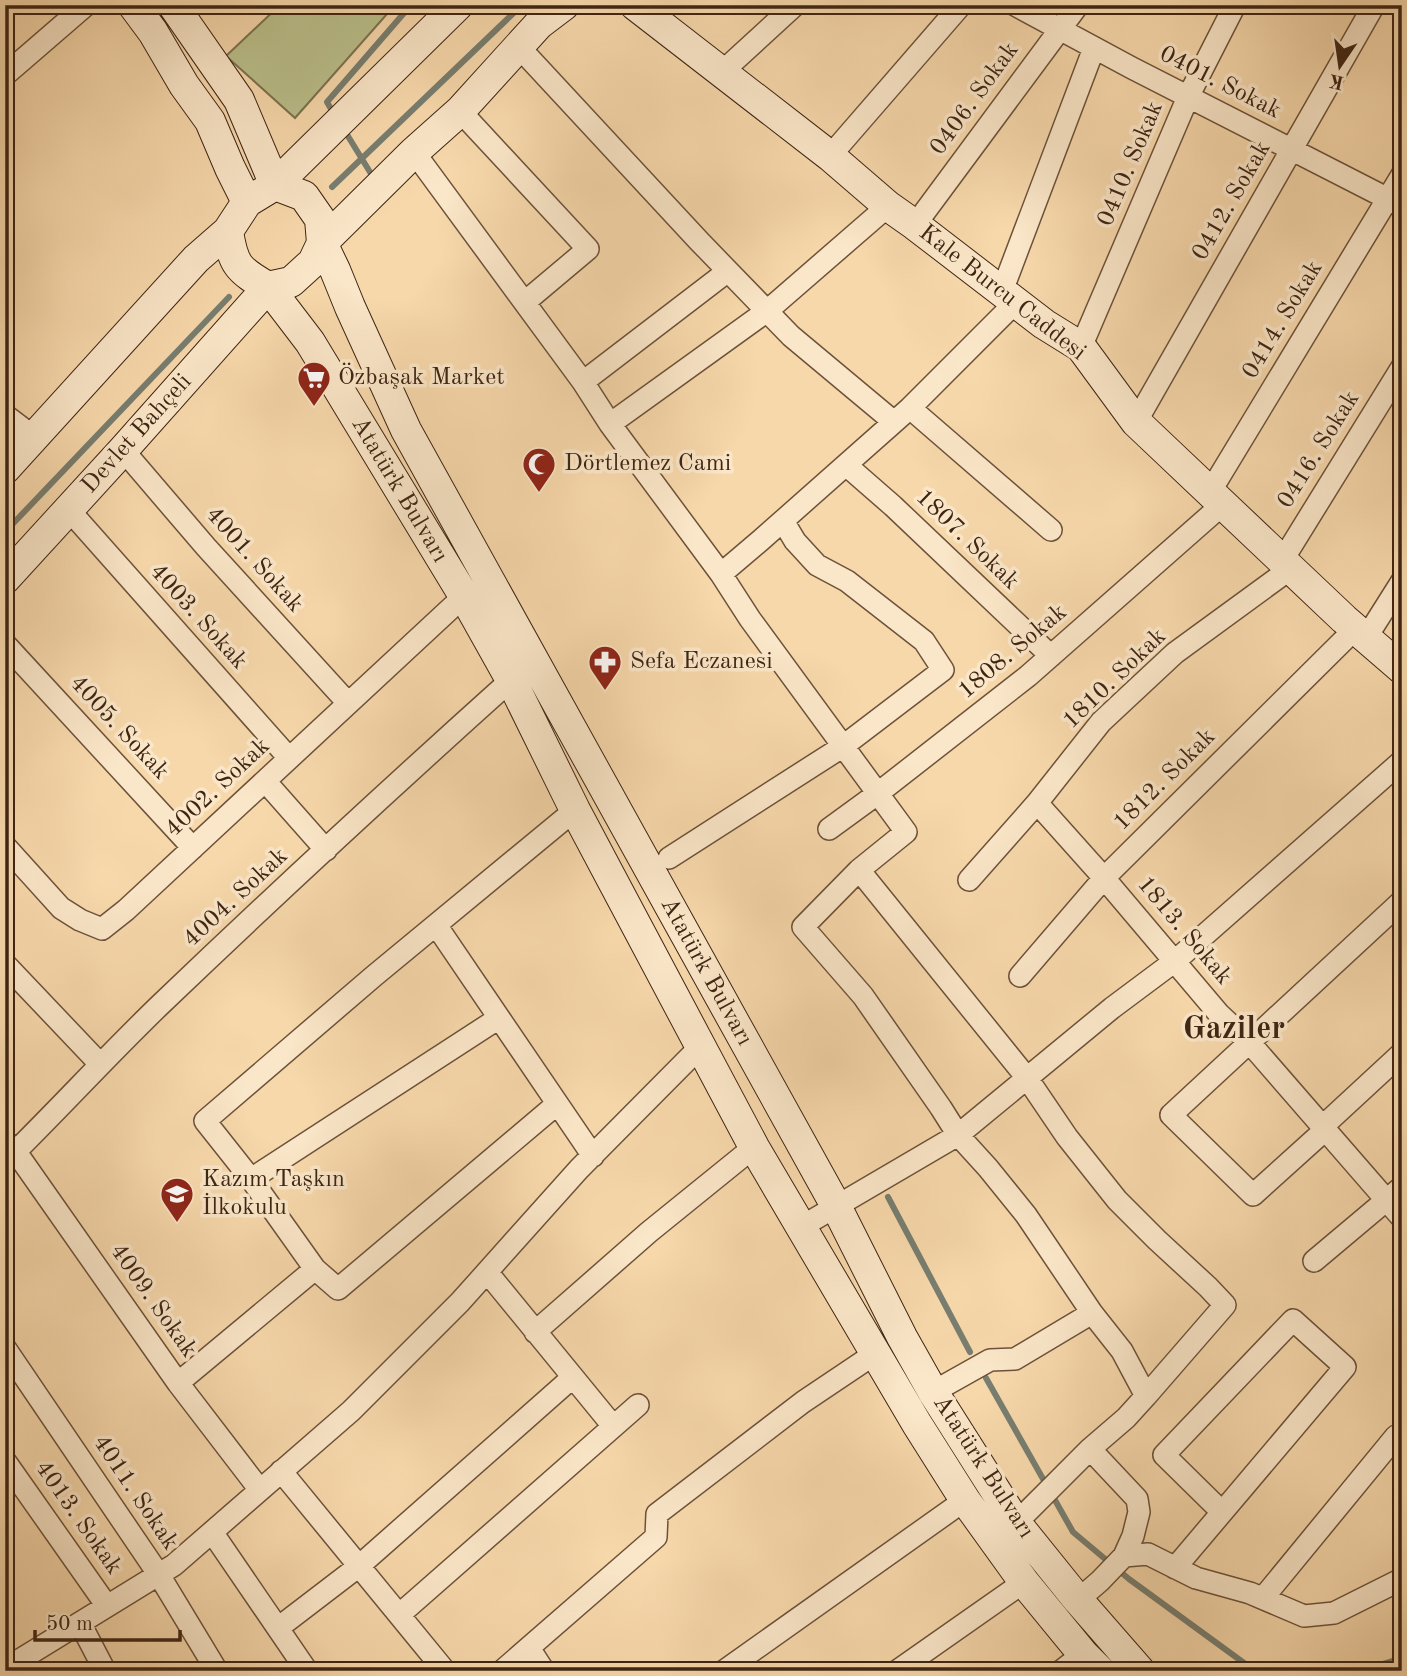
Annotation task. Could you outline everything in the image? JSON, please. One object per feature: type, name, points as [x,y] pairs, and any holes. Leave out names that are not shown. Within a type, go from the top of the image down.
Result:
[{"type":"main road","points":[[133,5],[210,121],[247,202]]},
{"type":"main road","points":[[173,5],[239,100],[275,186],[303,196],[320,219],[322,243]]},
{"type":"main road","points":[[5,469],[196,259],[228,231],[247,202],[275,186],[458,5]]},
{"type":"main road","points":[[228,231],[232,254],[244,274],[268,287],[291,282],[313,262],[322,243],[414,152],[460,111],[539,24],[564,5]]},
{"type":"main road","name":"Kale Burcu Caddesi","points":[[635,5],[830,156],[888,206],[1044,324],[1081,347],[1136,422],[1360,634],[1402,669]]},
{"type":"main road","name":"Atatürk Bulvarı","points":[[322,243],[406,430],[836,1206],[933,1392],[1016,1523],[1140,1671]]},
{"type":"main road","name":"Atatürk Bulvarı","points":[[268,287],[310,342],[464,596],[511,680],[575,810],[754,1147],[801,1227],[965,1500],[1082,1665]]},
{"type":"main road","name":"Devlet Bahçeli","points":[[5,579],[268,287]]},
{"type":"street","points":[[5,75],[86,5]]},
{"type":"street","points":[[723,71],[795,5]]},
{"type":"street","points":[[830,156],[961,5]]},
{"type":"street","name":"0401. Sokak","points":[[1015,5],[1394,202]]},
{"type":"street","name":"0406. Sokak","points":[[915,225],[1078,5]]},
{"type":"street","name":"0410. Sokak","points":[[1081,347],[1188,97],[1235,5]]},
{"type":"street","name":"0412. Sokak","points":[[1136,422],[1374,5]]},
{"type":"street","points":[[518,46],[791,336],[894,422]]},
{"type":"street","points":[[721,574],[910,408],[1009,296],[1094,48]]},
{"type":"street","points":[[460,111],[588,249],[525,302]]},
{"type":"street","points":[[414,152],[906,832],[859,870],[803,927],[863,996],[958,1135],[1026,1214],[1092,1313],[1122,1351],[1146,1395]]},
{"type":"street","name":"0414. Sokak","points":[[1216,498],[1394,202],[1402,175]]},
{"type":"street","points":[[610,424],[767,311],[888,206]]},
{"type":"street","points":[[583,382],[728,271]]},
{"type":"street","name":"0416. Sokak","points":[[1286,565],[1402,367]]},
{"type":"street","points":[[910,408],[1051,530]]},
{"type":"street","points":[[5,415],[34,437]]},
{"type":"street","name":"4001. Sokak","points":[[123,450],[206,547],[348,703]]},
{"type":"street","name":"1807. Sokak","points":[[846,465],[1051,656]]},
{"type":"street","name":"1808. Sokak","points":[[829,829],[1028,676],[1216,498]]},
{"type":"street","name":"4003. Sokak","points":[[69,510],[289,758]]},
{"type":"street","points":[[668,858],[842,747],[943,670],[924,641],[847,581],[817,565],[795,541],[783,521]]},
{"type":"street","name":"1810. Sokak","points":[[969,880],[1037,803],[1101,722],[1166,662],[1286,565]]},
{"type":"street","name":"1812. Sokak","points":[[1020,976],[1104,878],[1360,634],[1402,581]]},
{"type":"street","name":"4002. Sokak","points":[[5,846],[61,908],[102,929],[126,911],[464,596]]},
{"type":"street","name":"4005. Sokak","points":[[5,644],[193,848]]},
{"type":"street","name":"4004. Sokak","points":[[9,1151],[173,993],[415,766],[511,680]]},
{"type":"street","points":[[801,1227],[958,1135],[1112,1008],[1175,961],[1402,761]]},
{"type":"street","points":[[265,781],[326,850]]},
{"type":"street","name":"1813. Sokak","points":[[1037,803],[1219,1014],[1249,1042],[1324,1128],[1394,1194],[1402,1218]]},
{"type":"street","points":[[557,1104],[338,1289],[315,1269],[251,1179],[205,1121],[575,810]]},
{"type":"street","points":[[859,870],[1027,1078],[1067,1137],[1117,1200],[1224,1305],[1126,1418],[1090,1449],[1016,1523]]},
{"type":"street","points":[[1402,901],[1171,1115],[1253,1195],[1402,1053]]},
{"type":"street","points":[[436,925],[593,1156]]},
{"type":"street","points":[[5,964],[100,1064]]},
{"type":"street","points":[[251,1179],[499,1018]]},
{"type":"street","points":[[5,1669],[30,1664],[80,1623],[174,1565],[351,1411],[460,1302],[593,1156],[701,1046]]},
{"type":"street","points":[[536,1332],[649,1232],[754,1147]]},
{"type":"street","name":"4009. Sokak","points":[[9,1151],[178,1383],[260,1490]]},
{"type":"street","points":[[1314,1261],[1394,1194]]},
{"type":"street","points":[[178,1383],[315,1269]]},
{"type":"street","points":[[487,1272],[613,1426]]},
{"type":"street","points":[[933,1392],[990,1360],[1015,1359],[1092,1313]]},
{"type":"street","points":[[1175,1568],[1223,1512],[1345,1367],[1293,1320],[1164,1455],[1223,1512]]},
{"type":"street","name":"4011. Sokak","points":[[5,1348],[159,1575],[217,1671]]},
{"type":"street","points":[[502,1671],[656,1537],[657,1514],[803,1402],[876,1353]]},
{"type":"street","points":[[278,1628],[359,1566],[573,1377]]},
{"type":"street","points":[[399,1615],[638,1405]]},
{"type":"street","points":[[1263,1598],[1396,1436],[1402,1440]]},
{"type":"street","points":[[1078,1600],[1117,1563],[1133,1536],[1139,1512],[1137,1499],[1090,1449]]},
{"type":"street","name":"4013. Sokak","points":[[5,1461],[107,1606]]},
{"type":"street","points":[[281,1471],[444,1671]]},
{"type":"street","points":[[724,1671],[965,1500]]},
{"type":"street","points":[[212,1532],[307,1671]]},
{"type":"street","points":[[1117,1563],[1148,1554],[1196,1578],[1263,1598],[1304,1615],[1334,1613],[1402,1578]]},
{"type":"street","points":[[897,1671],[1024,1582]]},
{"type":"street","points":[[80,1623],[105,1671]]},
{"type":"street","points":[[529,1648],[544,1671]]},
{"type":"green space","points":[[280,5],[395,5],[295,118],[226,56]]},
{"type":"waterway","points":[[335,116],[327,102],[411,5]]},
{"type":"waterway","points":[[332,187],[522,5]]},
{"type":"waterway","points":[[343,128],[373,177]]},
{"type":"waterway","points":[[5,532],[229,297]]},
{"type":"waterway","points":[[888,1197],[970,1352]]},
{"type":"waterway","points":[[986,1378],[1073,1532],[1129,1579],[1255,1671]]},
{"type":"waterway","points":[[1356,1671],[1402,1658]]},
{"type":"place","name":"Özbaşak Market","points":[[314,408]]},
{"type":"place","name":"Dörtlemez Cami","points":[[539,494]]},
{"type":"place","name":"Sefa Eczanesi","points":[[605,692]]},
{"type":"place","name":"Kazım Taşkın İlkokulu","points":[[177,1224]]},
{"type":"district","name":"Gaziler","points":[[1234,1030]]}]
